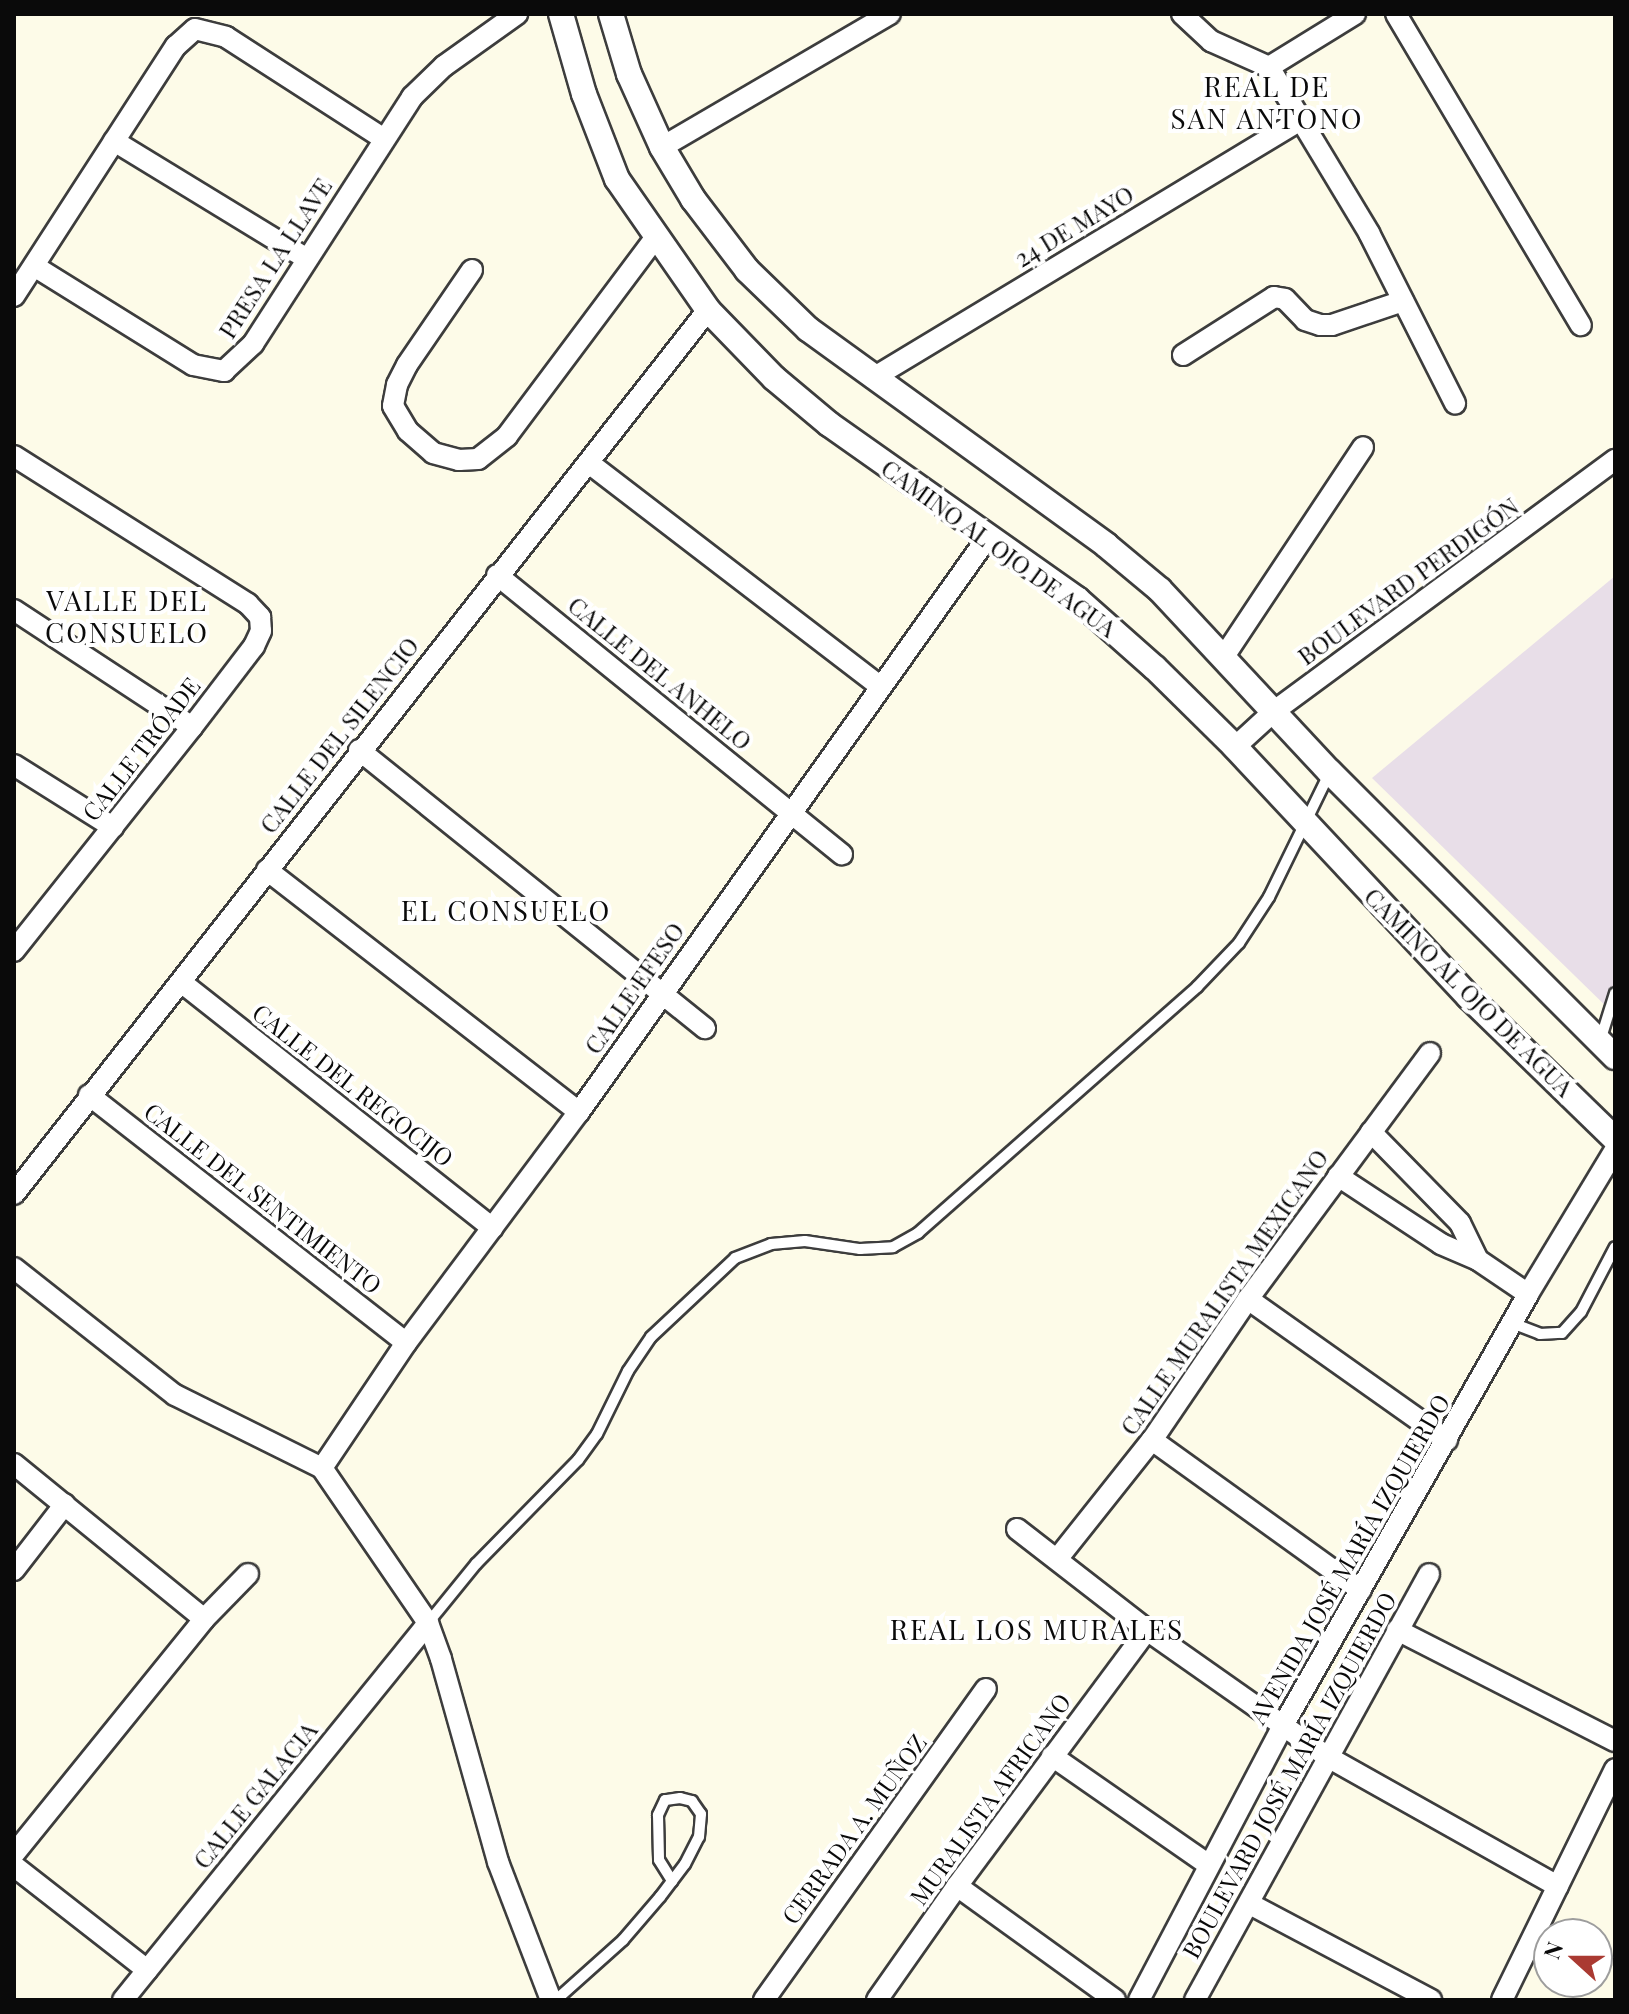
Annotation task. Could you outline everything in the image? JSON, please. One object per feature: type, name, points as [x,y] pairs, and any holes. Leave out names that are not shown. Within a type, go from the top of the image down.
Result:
[{"type":"street","name":"CAMINO AL OJO DE AGUA","points":[[561,14],[584,94],[617,179],[655,238],[708,310],[774,378],[829,424],[1077,599],[1155,668],[1235,747],[1469,997],[1615,1139]]},
{"type":"street","points":[[611,14],[629,74],[662,147],[693,199],[747,270],[808,329],[1106,545],[1160,590],[1330,772],[1607,1049]]},
{"type":"street","points":[[662,147],[890,14]]},
{"type":"street","points":[[1182,14],[1211,41],[1269,67],[1356,210],[1455,403]]},
{"type":"street","points":[[1269,67],[1355,14]]},
{"type":"street","points":[[1396,14],[1581,325]]},
{"type":"street","name":"PRESA LA LLAVE","points":[[34,266],[193,365],[224,371],[253,344],[412,97],[444,66],[505,17]]},
{"type":"street","points":[[14,296],[176,46],[195,29],[226,37],[383,138]]},
{"type":"street","name":"24 DE MAYO","points":[[873,378],[1302,119]]},
{"type":"street","points":[[114,141],[307,259]]},
{"type":"street","points":[[472,270],[407,365],[397,385],[393,406],[408,431],[433,453],[459,460],[478,459],[507,436],[655,238]]},
{"type":"street","points":[[1183,355],[1274,297],[1285,299],[1305,320],[1320,325],[1332,325],[1403,301]]},
{"type":"street","name":"CALLE DEL SILENCIO","points":[[14,1194],[359,750],[708,310]]},
{"type":"street","points":[[1223,658],[1363,447]]},
{"type":"street","name":"CALLE TRÓADE","points":[[14,456],[248,604],[260,617],[261,631],[254,646],[113,827],[21,930],[14,951]]},
{"type":"street","name":"BOULEVARD PERDIGÓN","points":[[1235,747],[1273,712],[1615,460]]},
{"type":"street","points":[[589,463],[880,686]]},
{"type":"street","name":"CALLE EFESO","points":[[322,1468],[406,1343],[579,1112],[988,537]]},
{"type":"street","name":"CALLE DEL ANHELO","points":[[497,575],[842,854]]},
{"type":"street","points":[[14,610],[192,727]]},
{"type":"street","points":[[359,750],[705,1028]]},
{"type":"street","points":[[14,765],[113,827]]},
{"type":"street","points":[[267,870],[579,1112]]},
{"type":"street","name":"CALLE DEL REGOCIJO","points":[[181,982],[493,1228]]},
{"type":"street","name":"CALLE MURALISTA MEXICANO","points":[[1058,1558],[1152,1440],[1248,1299],[1430,1053]]},
{"type":"street","name":"CALLE DEL SENTIMIENTO","points":[[89,1095],[406,1343]]},
{"type":"street","points":[[1371,1132],[1460,1223],[1478,1260]]},
{"type":"street","name":"AVENIDA JOSÉ MARÍA IZQUIERDO","points":[[1139,2000],[1284,1724],[1528,1294],[1615,1150]]},
{"type":"street","points":[[1338,1176],[1441,1244],[1478,1260],[1528,1294]]},
{"type":"street","points":[[14,1268],[175,1395],[322,1468],[428,1623],[498,1862],[553,2000]]},
{"type":"street","points":[[1248,1299],[1447,1440]]},
{"type":"street","points":[[1152,1440],[1361,1590]]},
{"type":"street","points":[[14,1464],[204,1619]]},
{"type":"street","points":[[14,1570],[65,1504]]},
{"type":"street","points":[[1017,1529],[1147,1630],[1326,1756],[1558,1886]]},
{"type":"street","points":[[14,1854],[204,1619],[248,1574]]},
{"type":"street","name":"BOULEVARD JOSÉ MARÍA IZQUIERDO","points":[[1195,2000],[1250,1904],[1326,1756],[1429,1574]]},
{"type":"street","name":"CALLE GALACIA","points":[[123,2000],[428,1623]]},
{"type":"street","name":"MURALISTA AFRICANO","points":[[877,2000],[957,1886],[1147,1630]]},
{"type":"street","points":[[1397,1630],[1615,1741]]},
{"type":"street","name":"CERRADA A. MUÑOZ","points":[[764,2000],[986,1689]]},
{"type":"street","points":[[1052,1756],[1209,1865]]},
{"type":"street","points":[[1502,2000],[1615,1769]]},
{"type":"street","points":[[14,1866],[147,1970]]},
{"type":"street","points":[[957,1886],[1115,2000]]},
{"type":"street","points":[[1250,1904],[1431,2000]]},
{"type":"lane","points":[[428,1623],[476,1564],[578,1460],[597,1434],[628,1371],[651,1337],[735,1258],[771,1244],[805,1241],[860,1249],[893,1247],[918,1233],[1076,1097],[1228,954],[1269,897],[1303,821],[1330,772]]},
{"type":"lane","points":[[1607,1049],[1615,993]]},
{"type":"lane","points":[[1512,1323],[1540,1334],[1562,1333],[1581,1312],[1615,1247]]},
{"type":"lane","points":[[553,2000],[623,1940],[672,1881],[699,1837],[701,1814],[692,1801],[680,1798],[665,1800],[658,1815],[659,1860],[672,1881]]},
{"type":"shaded area","points":[[1615,576],[1615,1015],[1372,778]]},
{"type":"district","name":"REAL DE SAN ANTONO","points":[[1267,102]]},
{"type":"district","name":"VALLE DEL CONSUELO","points":[[127,616]]},
{"type":"district","name":"EL CONSUELO","points":[[506,910]]},
{"type":"district","name":"REAL LOS MURALES","points":[[1037,1629]]}]
